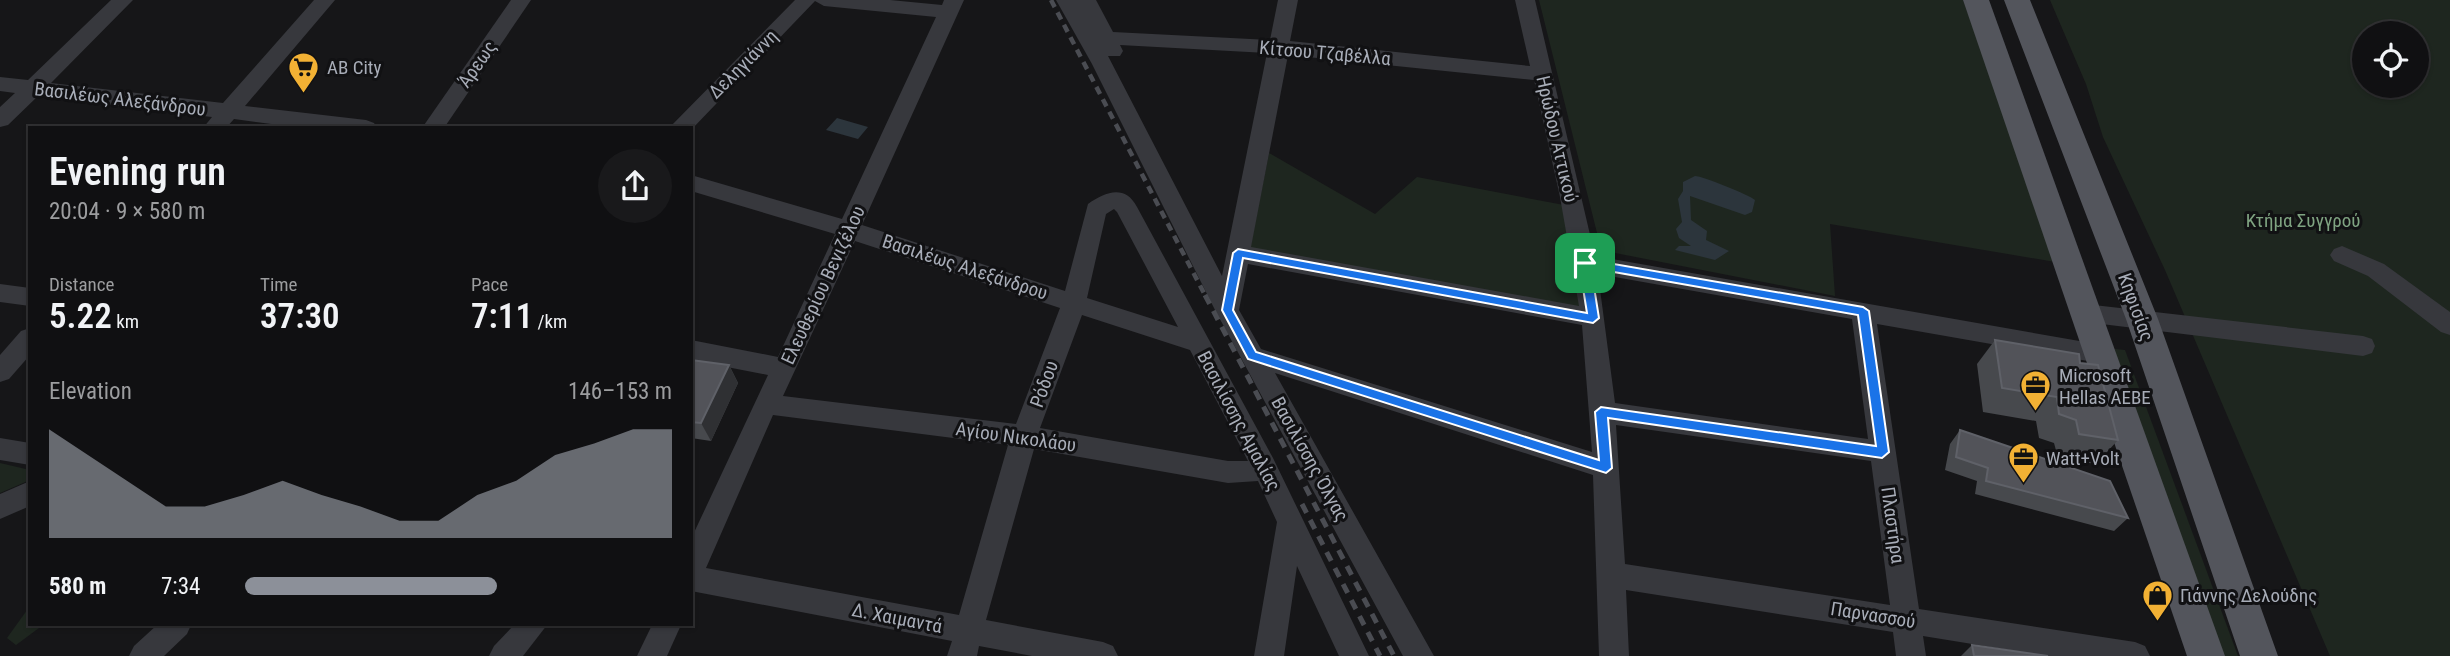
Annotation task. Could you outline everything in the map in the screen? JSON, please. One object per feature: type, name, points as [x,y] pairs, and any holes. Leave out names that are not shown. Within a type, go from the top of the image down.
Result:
[{"type":"main road","points":[[1976,0],[2206,656]]},
{"type":"main road","name":"Κηφισίας","points":[[2017,0],[2142,320],[2259,656]]},
{"type":"street","points":[[0,120],[123,0]]},
{"type":"street","points":[[221,120],[325,0]]},
{"type":"street","name":"Άρεως","points":[[434,126],[522,0]]},
{"type":"street","name":"Δεληγιάννη","points":[[682,126],[806,0]]},
{"type":"street","points":[[824,0],[951,6]]},
{"type":"street","name":"Βασιλίσσης Όλγας","points":[[1066,0],[1227,310],[1419,656]]},
{"type":"street","points":[[1086,0],[1114,50],[1102,65]]},
{"type":"street","points":[[1227,310],[1288,0]]},
{"type":"street","name":"Ηρώδου Αττικού","points":[[1525,0],[1585,263],[1593,318],[1606,468],[1614,656]]},
{"type":"street","name":"Ελευθερίου Βενιζέλου","points":[[693,566],[765,404],[785,368],[951,6]]},
{"type":"street","name":"Κίτσου Τζαβέλλα","points":[[1108,38],[1279,47],[1542,74]]},
{"type":"street","name":"Βασιλέως Αλεξάνδρου","points":[[0,84],[221,120],[330,126]]},
{"type":"street","name":"Βασιλέως Αλεξάνδρου","points":[[693,184],[849,230],[1197,343]]},
{"type":"street","name":"Ρόδου","points":[[966,644],[1024,436],[1074,303],[1096,210],[1110,200]]},
{"type":"street","name":"Βασιλίσσης Αμαλίας","points":[[1110,200],[1118,201],[1126,207],[1264,466],[1354,656]]},
{"type":"street","points":[[1238,253],[1593,318]]},
{"type":"street","points":[[2342,255],[2376,270],[2450,325]]},
{"type":"street","points":[[1585,263],[2099,353]]},
{"type":"street","points":[[0,293],[28,297]]},
{"type":"street","name":"Πλαστήρα","points":[[1863,311],[1911,656]]},
{"type":"street","points":[[2085,313],[2363,346]]},
{"type":"street","points":[[0,372],[28,340]]},
{"type":"street","points":[[693,350],[785,368]]},
{"type":"street","points":[[1252,356],[1606,468]]},
{"type":"street","name":"Αγίου Νικολάου","points":[[765,404],[1024,436],[1228,472],[1250,472],[1264,466]]},
{"type":"street","points":[[1601,412],[1882,452]]},
{"type":"street","points":[[0,449],[28,454]]},
{"type":"street","points":[[0,507],[28,494]]},
{"type":"street","points":[[1269,656],[1291,520]]},
{"type":"street","name":"Παρνασσού","points":[[1611,575],[2135,656]]},
{"type":"street","name":"Δ. Χαιμαντά","points":[[693,578],[966,644],[1103,656]]},
{"type":"street","points":[[144,656],[176,626]]},
{"type":"street","points":[[504,656],[532,626]]},
{"type":"street","points":[[652,656],[667,626]]},
{"type":"green space","points":[[1539,0],[1963,0],[2061,263],[1830,224],[1835,296],[1605,251],[1600,245]]},
{"type":"green space","name":"Κτήμα Συγγρού","points":[[2050,0],[2450,0],[2450,656],[2330,656],[2165,270],[2103,137],[2086,84]]},
{"type":"green space","points":[[1269,153],[1375,214],[1417,177],[1564,205],[1586,313],[1249,254]]},
{"type":"green space","points":[[2115,349],[2125,350],[2238,656],[2224,656],[2115,356]]},
{"type":"green space","points":[[0,463],[28,470],[28,481],[0,493]]},
{"type":"green space","points":[[28,609],[28,626],[42,626],[16,645],[7,638]]},
{"type":"shaded area","points":[[837,118],[868,127],[858,139],[826,130]]},
{"type":"shaded area","points":[[1695,176],[1726,186],[1755,200],[1752,212],[1745,215],[1690,196],[1691,220],[1707,231],[1706,240],[1729,251],[1715,260],[1675,250],[1679,246],[1691,246],[1679,238],[1676,229],[1682,222],[1678,199],[1683,191],[1683,182]]},
{"type":"building","points":[[1995,340],[2079,354],[2080,363],[2098,365],[2118,440],[2079,434],[2076,420],[2059,414],[2057,397],[2002,388]]},
{"type":"building","points":[[693,360],[729,365],[701,423],[693,422]]},
{"type":"building","points":[[1960,430],[2110,481],[2128,518],[1986,481],[1988,468],[1956,457]]},
{"type":"building","points":[[1972,645],[2048,656],[1974,656]]},
{"type":"railway","points":[[1051,0],[1206,297]]},
{"type":"railway","points":[[1205,295],[1394,656]]},
{"type":"railway","points":[[1302,504],[1380,656]]},
{"type":"place","name":"AB City","points":[[304,94]]},
{"type":"place","name":"Microsoft Hellas AEBE","points":[[2036,413]]},
{"type":"place","name":"Watt+Volt","points":[[2023,485]]},
{"type":"place","name":"Γιάννης Δελούδης","points":[[2157,622]]},
{"type":"route","points":[[1238,253],[1593,318],[1585,263],[1863,311],[1882,452],[1601,412],[1606,468],[1252,356],[1227,310],[1238,253]]}]
